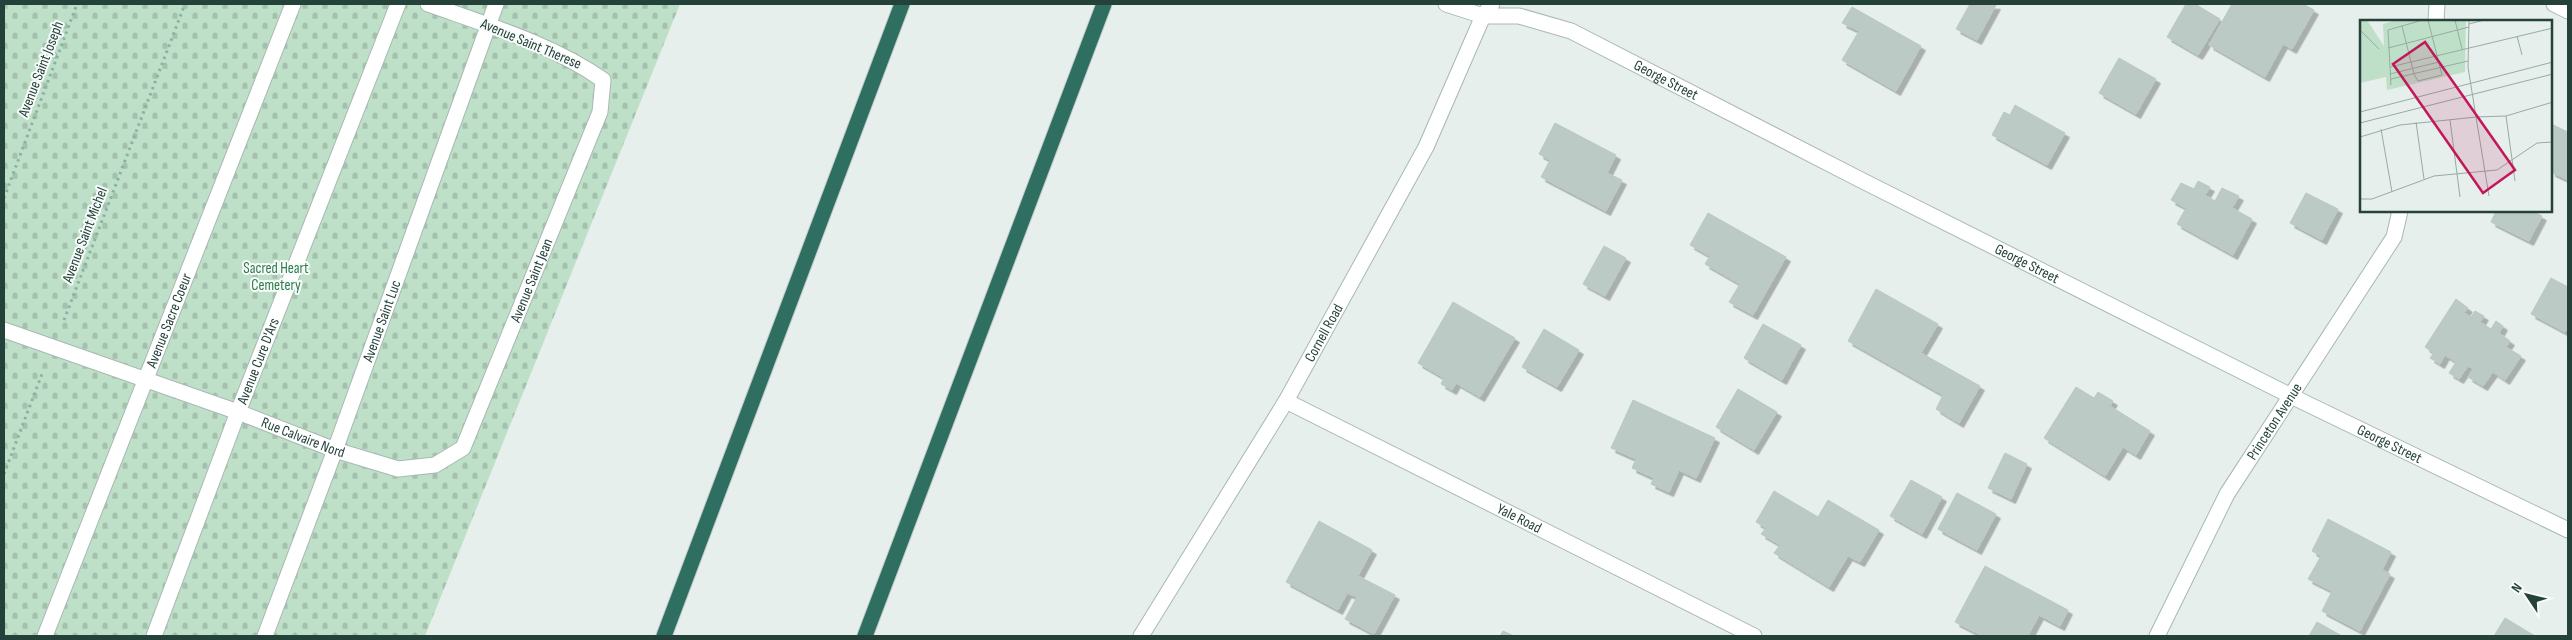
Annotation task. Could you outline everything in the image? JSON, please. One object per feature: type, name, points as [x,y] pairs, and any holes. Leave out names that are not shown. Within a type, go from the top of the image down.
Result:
[{"type":"highway","points":[[664,636],[902,4]]},
{"type":"highway","points":[[865,636],[1104,4]]},
{"type":"street","name":"Avenue Sacre Coeur","points":[[45,636],[144,378],[293,4]]},
{"type":"street","name":"Avenue Cure D'Ars","points":[[154,636],[238,412],[398,4]]},
{"type":"street","name":"Avenue Saint Therese","points":[[428,4],[488,25],[578,64],[603,80]]},
{"type":"street","name":"Avenue Saint Luc","points":[[264,636],[335,450],[496,4]]},
{"type":"street","name":"George Street","points":[[1446,4],[1483,16],[1519,16],[1571,31],[1850,175],[2291,396],[2568,530]]},
{"type":"street","name":"Cornell Road","points":[[1141,636],[1286,401],[1426,147],[1483,16],[1492,4]]},
{"type":"street","points":[[2436,20],[2437,4]]},
{"type":"street","points":[[2554,4],[2568,11]]},
{"type":"street","name":"Avenue Saint Jean","points":[[435,465],[464,448],[600,112],[603,80]]},
{"type":"street","name":"Princeton Avenue","points":[[2156,636],[2228,494],[2394,237],[2400,212]]},
{"type":"street","name":"Rue Calvaire Nord","points":[[4,330],[238,412],[335,450],[398,469],[435,465]]},
{"type":"street","name":"Yale Road","points":[[1286,401],[1754,636]]},
{"type":"path","name":"Avenue Saint Joseph","points":[[4,198],[77,4]]},
{"type":"path","name":"Avenue Saint Michel","points":[[4,474],[185,4]]},
{"type":"green space","name":"Sacred Heart Cemetery","points":[[4,4],[680,4],[425,636],[4,636]]},
{"type":"building","points":[[1970,4],[1996,5],[1977,40],[1956,29]]},
{"type":"building","points":[[2186,4],[2195,4],[2220,19],[2198,55],[2167,37]]},
{"type":"building","points":[[2232,4],[2303,4],[2314,10],[2292,49],[2283,44],[2265,77],[2209,45]]},
{"type":"building","points":[[1852,7],[1921,46],[1896,91],[1842,60],[1859,31],[1842,23]]},
{"type":"building","points":[[2119,58],[2156,79],[2136,114],[2099,93]]},
{"type":"building","points":[[2015,105],[2065,133],[2047,165],[1992,135],[2004,112],[2010,115]]},
{"type":"building","points":[[1555,123],[1616,155],[1607,173],[1622,180],[1606,211],[1541,177],[1550,160],[1539,154]]},
{"type":"building","points":[[2552,124],[2568,132],[2568,180],[2552,172]]},
{"type":"building","points":[[2198,181],[2210,187],[2205,195],[2215,201],[2222,188],[2239,196],[2232,208],[2252,219],[2233,255],[2177,224],[2186,208],[2171,200],[2181,183],[2194,189]]},
{"type":"building","points":[[2306,193],[2338,209],[2322,240],[2290,223]]},
{"type":"building","points":[[2496,212],[2534,212],[2542,216],[2529,241],[2491,222]]},
{"type":"building","points":[[1708,213],[1786,257],[1753,315],[1729,302],[1740,284],[1705,264],[1710,256],[1690,245]]},
{"type":"building","points":[[1604,246],[1626,258],[1605,296],[1583,284]]},
{"type":"building","points":[[2551,278],[2568,287],[2568,327],[2565,332],[2531,314]]},
{"type":"building","points":[[1876,289],[1938,324],[1921,353],[1980,386],[1959,423],[1936,409],[1943,395],[1848,341]]},
{"type":"building","points":[[2456,299],[2468,308],[2464,313],[2471,317],[2475,311],[2484,316],[2480,322],[2491,329],[2496,321],[2503,326],[2499,333],[2510,341],[2506,347],[2521,356],[2505,380],[2493,372],[2483,386],[2468,377],[2473,369],[2468,366],[2459,379],[2449,373],[2456,362],[2445,355],[2440,364],[2430,358],[2434,353],[2425,347]]},
{"type":"building","points":[[1453,302],[1515,338],[1480,397],[1456,383],[1452,390],[1441,384],[1444,378],[1418,363]]},
{"type":"building","points":[[1763,324],[1801,345],[1782,380],[1744,358]]},
{"type":"building","points":[[1544,329],[1579,350],[1557,387],[1522,367]]},
{"type":"building","points":[[2076,387],[2094,398],[2098,392],[2113,401],[2110,406],[2150,431],[2136,455],[2123,447],[2105,476],[2044,438]]},
{"type":"building","points":[[1738,389],[1777,412],[1754,450],[1716,427]]},
{"type":"building","points":[[1633,400],[1715,438],[1696,478],[1679,470],[1669,492],[1651,484],[1654,478],[1632,468],[1636,459],[1611,448]]},
{"type":"building","points":[[2005,453],[2027,464],[2011,499],[1988,488]]},
{"type":"building","points":[[1911,480],[1942,497],[1922,534],[1890,516]]},
{"type":"building","points":[[1774,491],[1818,517],[1828,500],[1879,530],[1860,562],[1848,556],[1829,587],[1774,553],[1780,545],[1761,534],[1766,528],[1756,522]]},
{"type":"building","points":[[1957,493],[1996,514],[1977,550],[1938,529]]},
{"type":"building","points":[[2328,519],[2391,552],[2382,570],[2390,574],[2360,631],[2322,611],[2332,591],[2308,579],[2321,556],[2312,551]]},
{"type":"building","points":[[1319,521],[1372,550],[1358,576],[1395,595],[1374,634],[1345,619],[1357,597],[1347,593],[1338,610],[1286,582]]},
{"type":"building","points":[[1985,566],[2068,610],[2060,626],[2039,615],[2028,636],[1983,636],[1955,622]]},
{"type":"building","points":[[2505,618],[2535,636],[2494,636]]},
{"type":"building","points":[[2317,622],[2342,636],[2309,636]]},
{"type":"building","points":[[1503,631],[1514,636],[1500,636]]}]
